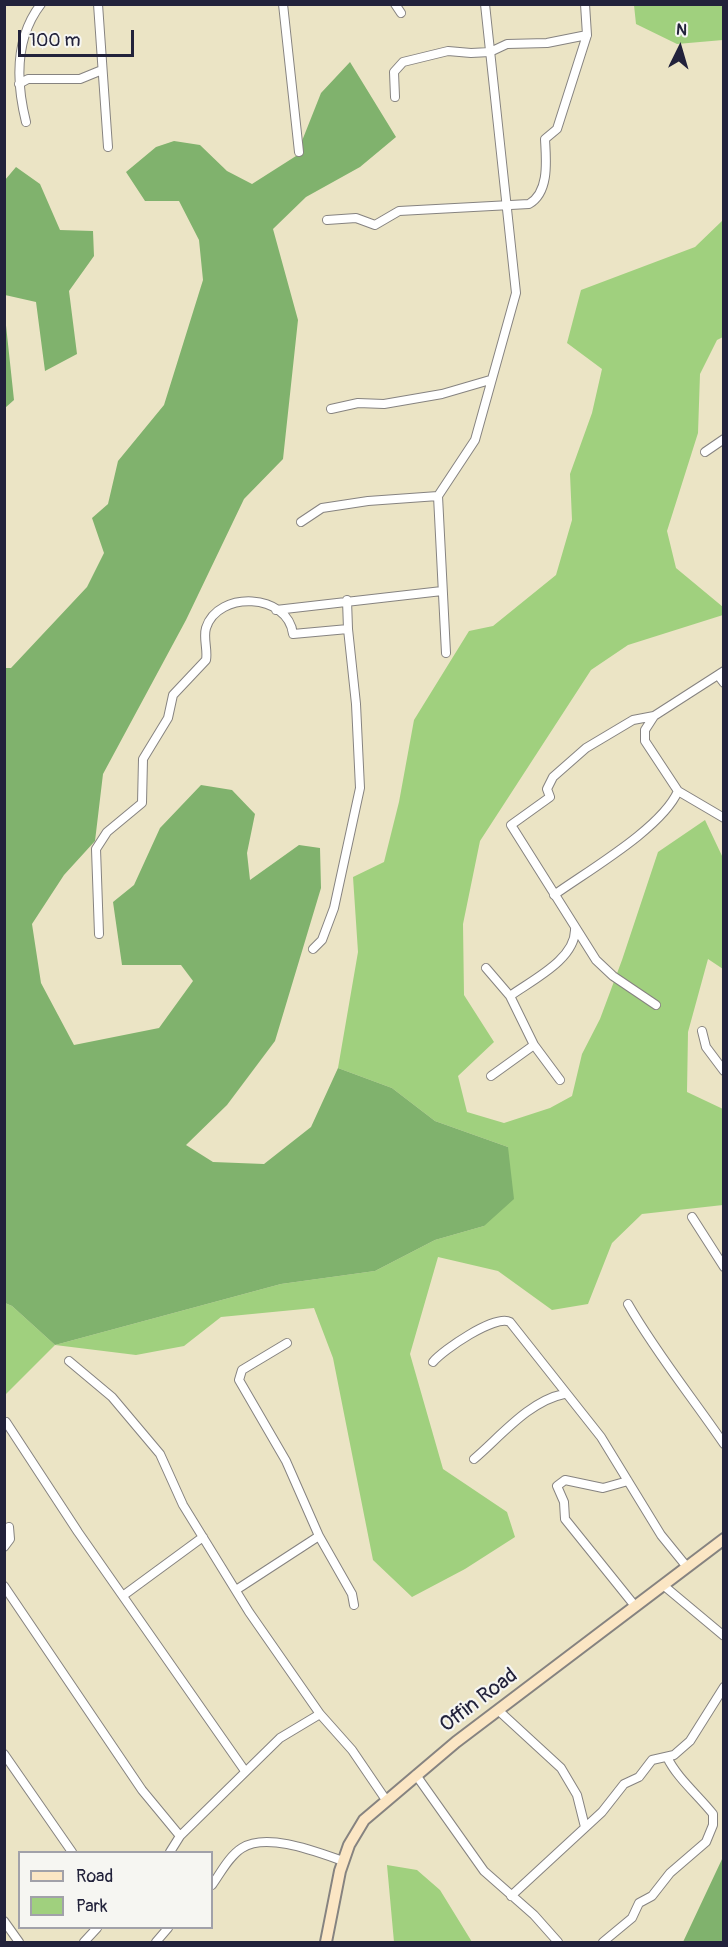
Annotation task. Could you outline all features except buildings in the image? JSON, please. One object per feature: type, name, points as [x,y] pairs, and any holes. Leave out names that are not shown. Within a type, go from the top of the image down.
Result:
[{"type":"street","points":[[26,122],[18,69],[23,36],[41,4]]},
{"type":"street","points":[[98,4],[108,147]]},
{"type":"street","points":[[283,4],[299,152]]},
{"type":"street","points":[[395,4],[401,13]]},
{"type":"street","points":[[446,653],[438,496],[475,440],[516,293],[485,4]]},
{"type":"street","points":[[327,220],[356,218],[375,225],[399,210],[422,212],[438,207],[529,204],[538,197],[547,163],[545,139],[557,129],[587,35],[585,4]]},
{"type":"street","points":[[394,97],[393,72],[403,62],[452,50],[471,53],[490,52],[507,44],[546,43],[587,35]]},
{"type":"street","points":[[19,84],[28,79],[80,79],[102,70]]},
{"type":"street","points":[[331,409],[358,403],[384,404],[442,394],[490,380]]},
{"type":"street","points":[[705,452],[723,439]]},
{"type":"street","points":[[302,522],[322,508],[368,501],[438,496]]},
{"type":"street","points":[[276,610],[347,600],[442,591]]},
{"type":"street","points":[[313,949],[322,940],[334,908],[360,788],[347,600]]},
{"type":"street","points":[[99,934],[96,849],[108,832],[142,803],[143,759],[168,718],[173,695],[206,660],[206,629],[220,608],[225,605],[265,601],[287,617],[293,634],[348,629]]},
{"type":"street","points":[[656,1005],[613,976],[596,960],[513,831],[513,822],[550,797],[547,789],[553,777],[586,748],[633,720],[654,716],[721,673],[723,683]]},
{"type":"street","points":[[654,716],[645,730],[645,741],[678,791],[723,818]]},
{"type":"street","points":[[554,895],[651,825],[672,804],[678,791]]},
{"type":"street","points":[[510,996],[564,955],[575,941],[575,927]]},
{"type":"street","points":[[486,968],[510,996],[534,1046],[560,1080]]},
{"type":"street","points":[[702,1031],[706,1047],[723,1071]]},
{"type":"street","points":[[491,1076],[534,1046]]},
{"type":"street","points":[[692,1217],[723,1267]]},
{"type":"street","points":[[628,1304],[657,1352],[723,1444]]},
{"type":"street","points":[[433,1362],[456,1341],[505,1320],[531,1348],[564,1394],[602,1437],[661,1535],[687,1567]]},
{"type":"street","points":[[287,1343],[242,1370],[239,1380],[286,1461],[319,1536],[352,1594],[354,1605]]},
{"type":"street","points":[[69,1361],[112,1397],[149,1439],[170,1470],[183,1505],[236,1590],[320,1714],[356,1755],[386,1800]]},
{"type":"street","points":[[474,1459],[529,1412],[556,1396],[564,1394]]},
{"type":"street","points":[[6,1422],[78,1532],[245,1771]]},
{"type":"street","points":[[628,1481],[603,1488],[565,1480],[557,1486],[564,1502],[565,1519],[635,1606]]},
{"type":"street","points":[[4,1547],[10,1539],[9,1527]]},
{"type":"street","points":[[236,1590],[319,1536]]},
{"type":"street","points":[[124,1595],[203,1537]]},
{"type":"street","name":"Offin Road","points":[[326,1942],[329,1914],[343,1861],[357,1830],[386,1800],[723,1539]]},
{"type":"street","points":[[663,1585],[723,1636]]},
{"type":"street","points":[[4,1586],[142,1790],[180,1836]]},
{"type":"street","points":[[511,1896],[585,1827],[624,1784],[639,1777],[652,1760],[674,1755],[690,1741],[723,1688]]},
{"type":"street","points":[[499,1711],[553,1759],[567,1776],[577,1795],[585,1827]]},
{"type":"street","points":[[171,1851],[180,1836],[280,1738],[320,1714]]},
{"type":"street","points":[[4,1754],[71,1851]]},
{"type":"street","points":[[603,1942],[632,1918],[637,1905],[652,1896],[670,1873],[703,1846],[711,1831],[713,1814],[692,1787],[674,1772],[667,1757]]},
{"type":"street","points":[[416,1775],[472,1857],[494,1882],[534,1915],[558,1942]]},
{"type":"street","points":[[213,1884],[237,1852],[246,1846],[285,1843],[343,1861]]},
{"type":"street","points":[[4,1921],[19,1942]]},
{"type":"street","points":[[84,1942],[96,1929]]},
{"type":"street","points":[[156,1942],[167,1929]]},
{"type":"green space","points":[[634,5],[723,5],[723,40],[677,44],[636,24]]},
{"type":"green space","points":[[350,62],[396,137],[360,167],[306,197],[273,229],[298,320],[283,459],[244,499],[186,620],[103,774],[95,841],[64,875],[32,924],[41,983],[74,1045],[159,1028],[193,981],[181,965],[122,965],[113,902],[134,885],[160,828],[201,785],[232,790],[255,814],[247,853],[250,880],[299,845],[320,848],[321,888],[275,1041],[227,1105],[186,1145],[213,1162],[264,1164],[311,1127],[338,1068],[392,1088],[435,1121],[508,1147],[514,1199],[484,1226],[435,1240],[375,1271],[281,1284],[55,1345],[12,1306],[5,1303],[5,668],[11,668],[87,587],[104,553],[92,518],[108,504],[118,461],[164,405],[203,280],[199,240],[179,201],[145,201],[126,172],[156,147],[174,141],[200,145],[227,171],[252,184],[296,156],[321,93]]},
{"type":"green space","points":[[16,167],[40,184],[60,230],[93,231],[94,256],[69,291],[77,354],[45,371],[36,302],[5,295],[5,180]]},
{"type":"green space","points":[[723,220],[723,337],[717,340],[700,374],[698,433],[667,531],[676,568],[723,607],[723,615],[628,645],[591,670],[480,841],[463,924],[464,995],[494,1042],[458,1076],[467,1112],[504,1123],[550,1108],[572,1096],[582,1054],[600,1019],[658,852],[705,820],[723,858],[723,969],[708,959],[688,1032],[687,1092],[723,1109],[723,1205],[642,1214],[612,1243],[588,1304],[552,1310],[498,1271],[438,1257],[410,1354],[443,1469],[507,1512],[515,1537],[465,1569],[412,1597],[373,1560],[333,1358],[314,1308],[221,1317],[184,1346],[136,1355],[55,1345],[281,1284],[375,1271],[435,1240],[484,1226],[508,1147],[435,1121],[392,1088],[338,1068],[358,952],[353,877],[384,862],[399,802],[414,720],[469,631],[493,626],[556,575],[572,520],[570,474],[592,413],[602,369],[567,343],[581,290],[695,247]]},
{"type":"green space","points":[[5,316],[14,400],[4,408]]},
{"type":"green space","points":[[5,1303],[12,1306],[55,1345],[5,1395]]},
{"type":"green space","points":[[723,1857],[723,1942],[683,1942]]},
{"type":"green space","points":[[387,1865],[417,1870],[440,1890],[472,1942],[394,1942]]}]
